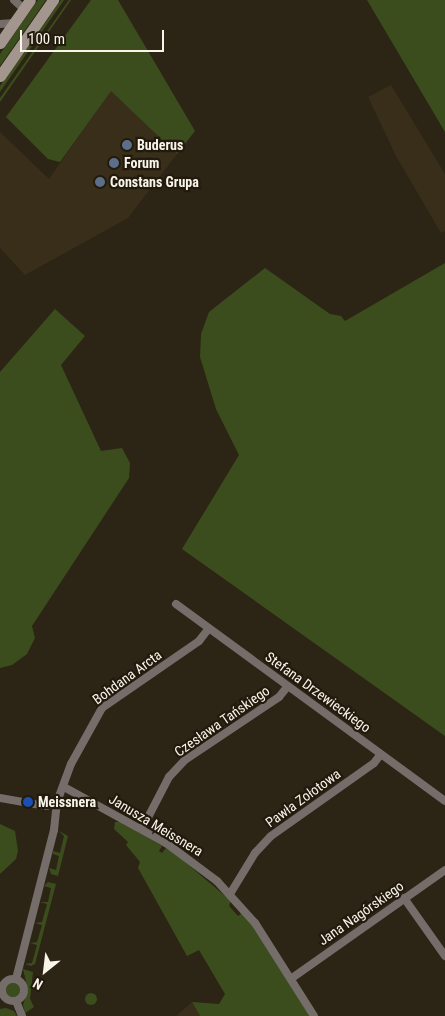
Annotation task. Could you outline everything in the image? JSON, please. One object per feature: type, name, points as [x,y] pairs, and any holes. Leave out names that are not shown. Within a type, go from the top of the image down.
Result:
[{"type":"street","points":[[0,43],[27,4],[14,0]]},
{"type":"street","points":[[0,76],[54,0]]},
{"type":"street","points":[[0,24],[14,23]]},
{"type":"street","name":"Stefana Drzewieckiego","points":[[176,604],[445,801]]},
{"type":"street","name":"Bohdana Arcta","points":[[16,979],[54,830],[57,802],[71,764],[102,708],[199,641],[209,628]]},
{"type":"street","name":"Czesława Tańskiego","points":[[142,829],[169,777],[185,760],[279,697],[288,686]]},
{"type":"street","name":"Pawła Zołotowa","points":[[230,894],[255,854],[271,836],[374,763],[381,754]]},
{"type":"street","name":"Janusza Meissnera","points":[[64,787],[142,829],[194,861],[230,894],[255,923],[292,978],[314,1016]]},
{"type":"street","points":[[0,798],[46,806],[57,802]]},
{"type":"street","name":"Jana Nagórskiego","points":[[292,978],[445,870]]},
{"type":"street","points":[[404,898],[445,956]]},
{"type":"street","points":[[16,979],[24,989],[16,1000],[6,999],[1,989],[7,980],[16,979]]},
{"type":"street","points":[[16,1000],[22,1016]]},
{"type":"shaded area","points":[[391,85],[445,174],[445,231],[441,233],[396,156],[368,97]]},
{"type":"shaded area","points":[[111,90],[177,154],[128,218],[25,275],[0,248],[0,132],[49,179]]},
{"type":"shaded area","points":[[192,1002],[200,1016],[176,1016]]},
{"type":"green space","points":[[38,0],[46,0],[0,66],[0,54]]},
{"type":"green space","points":[[61,0],[64,0],[0,92],[0,86]]},
{"type":"green space","points":[[69,0],[71,0],[0,102],[0,98]]},
{"type":"green space","points":[[91,0],[118,0],[195,131],[177,154],[111,91],[60,162],[48,159],[6,117]]},
{"type":"green space","points":[[367,0],[445,0],[445,132]]},
{"type":"green space","points":[[445,263],[445,736],[182,549],[239,455],[216,409],[200,357],[201,334],[209,312],[265,268],[330,314],[341,316],[345,321]]},
{"type":"green space","points":[[55,309],[85,336],[61,365],[101,451],[122,448],[130,463],[129,478],[32,626],[35,638],[27,654],[12,665],[0,668],[0,372]]},
{"type":"green space","points":[[115,822],[120,822],[162,846],[159,851],[162,853],[166,848],[178,856],[231,901],[229,906],[238,916],[242,913],[247,918],[310,1016],[200,1016],[192,1002],[219,1004],[225,994],[199,950],[187,956],[138,868],[140,862],[126,845],[128,842],[114,829]]},
{"type":"green space","points":[[0,824],[15,831],[18,851],[16,859],[0,874]]},
{"type":"green space","points":[[59,831],[68,836],[58,876],[51,874],[49,868],[56,870],[59,856],[53,854],[53,851],[60,853],[64,836]]},
{"type":"green space","points":[[48,882],[56,884],[35,964],[31,966],[25,964],[32,963],[37,945],[30,943],[37,942],[42,925],[35,923],[42,922],[47,904],[40,902],[48,902],[51,888],[44,886]]},
{"type":"green space","points":[[23,969],[33,972],[30,999],[34,1007],[25,1013],[23,1005],[28,990]]},
{"type":"green space","points":[[10,983],[16,983],[20,990],[16,997],[10,997],[6,993],[6,987]]},
{"type":"green space","points":[[93,993],[96,994],[96,1004],[89,1005],[86,1004],[85,997],[86,994]]},
{"type":"green space","points":[[6,1008],[14,1011],[17,1016],[0,1016],[0,1009]]},
{"type":"place","name":"Buderus","points":[[127,145]]},
{"type":"place","name":"Forum","points":[[114,163]]},
{"type":"place","name":"Constans Grupa","points":[[100,182]]},
{"type":"place","name":"Meissnera","points":[[28,802]]}]
